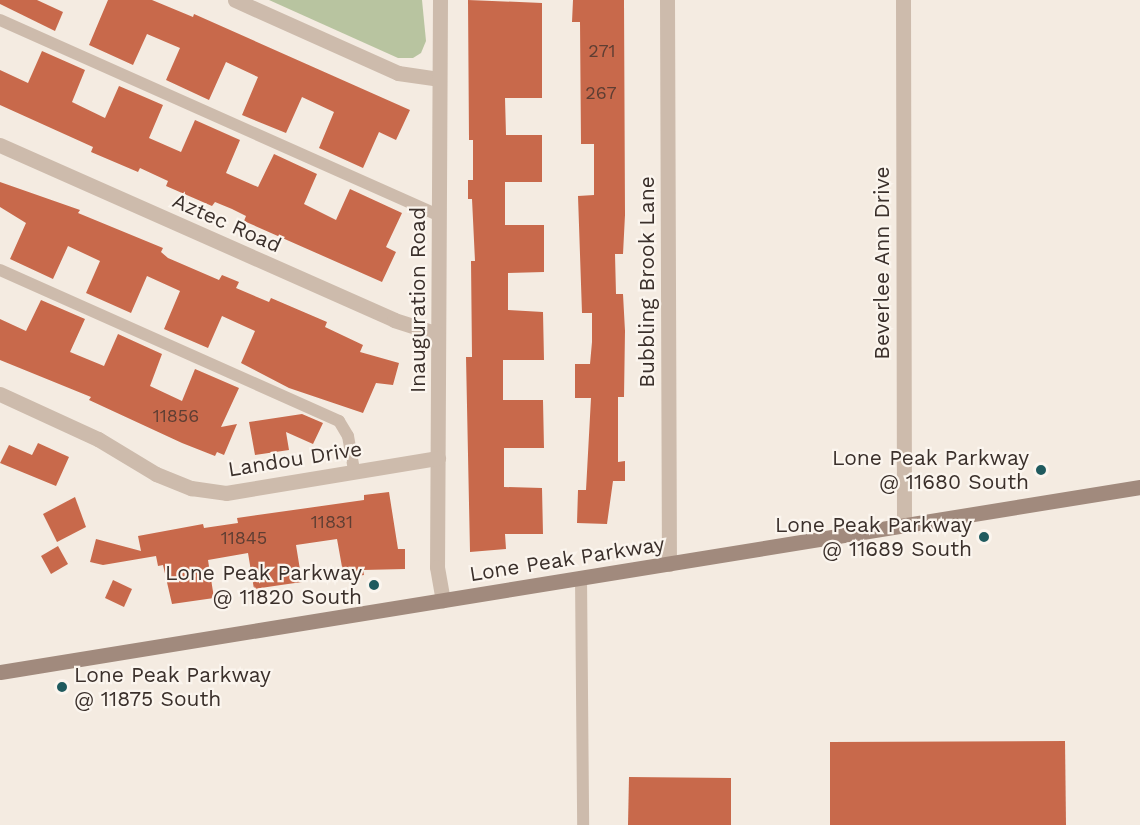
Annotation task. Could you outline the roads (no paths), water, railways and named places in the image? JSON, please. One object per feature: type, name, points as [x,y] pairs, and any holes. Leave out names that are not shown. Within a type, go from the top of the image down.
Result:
[{"type":"main road","name":"Lone Peak Parkway","points":[[0,672],[1140,487]]},
{"type":"street","points":[[235,0],[399,73],[439,79]]},
{"type":"street","name":"Inauguration Road","points":[[440,0],[437,567],[444,600]]},
{"type":"street","name":"Bubbling Brook Lane","points":[[667,0],[669,564]]},
{"type":"street","name":"Beverlee Ann Drive","points":[[903,0],[904,526]]},
{"type":"street","name":"Aztec Road","points":[[0,145],[394,320],[438,334]]},
{"type":"street","name":"Landou Drive","points":[[0,394],[98,439],[156,474],[191,488],[226,493],[438,458]]},
{"type":"lane","points":[[0,20],[439,216]]},
{"type":"lane","points":[[0,270],[339,421],[348,436],[354,471]]},
{"type":"lane","points":[[581,577],[583,825]]},
{"type":"place","name":"Lone Peak Parkway @ 11680 South","points":[[1041,470]]},
{"type":"place","name":"Lone Peak Parkway @ 11689 South","points":[[984,537]]},
{"type":"place","name":"Lone Peak Parkway @ 11820 South","points":[[374,585]]},
{"type":"place","name":"Lone Peak Parkway @ 11875 South","points":[[62,687]]}]
